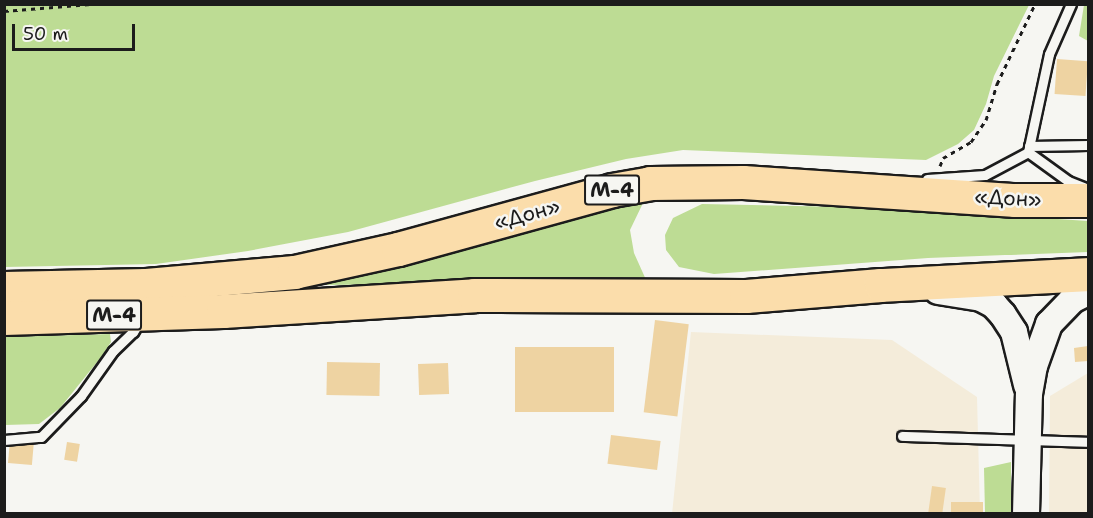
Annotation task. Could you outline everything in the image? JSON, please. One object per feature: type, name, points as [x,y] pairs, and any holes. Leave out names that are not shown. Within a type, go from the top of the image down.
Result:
[{"type":"highway","name":"«Дон»","points":[[4,288],[146,285],[294,272],[398,249],[612,190],[650,183],[743,182],[1015,200],[1089,200]]},
{"type":"highway","name":"М-4","points":[[4,318],[144,314],[474,295],[746,296],[881,285],[1089,274]]},
{"type":"main road","name":"М-4","points":[[881,285],[981,298],[994,306],[1014,332],[1029,394]]},
{"type":"main road","points":[[1026,513],[1029,394],[1034,366],[1049,324],[1072,300],[1089,292]]},
{"type":"lane","points":[[1029,149],[1049,54],[1071,4]]},
{"type":"lane","points":[[917,180],[985,175],[1029,149],[1089,146]]},
{"type":"lane","points":[[1029,149],[1068,181],[1089,188]]},
{"type":"lane","name":"М-4","points":[[832,187],[896,182]]},
{"type":"lane","points":[[4,440],[41,436],[81,396],[113,351],[133,332],[144,314]]},
{"type":"lane","points":[[903,436],[1089,442]]},
{"type":"path","points":[[4,11],[91,4]]},
{"type":"path","points":[[935,179],[944,158],[971,142],[986,120],[997,84],[1035,4]]},
{"type":"shaded area","points":[[691,332],[892,340],[977,397],[980,513],[672,514]]},
{"type":"shaded area","points":[[1088,373],[1088,513],[1049,514],[1050,396]]},
{"type":"green space","points":[[4,5],[1029,5],[994,76],[986,104],[974,130],[958,144],[926,160],[683,150],[626,159],[535,181],[348,232],[248,251],[156,264],[5,267]]},
{"type":"green space","points":[[1084,5],[1088,5],[1088,41],[1079,36]]},
{"type":"green space","points":[[643,203],[630,230],[634,253],[647,282],[320,285],[388,269],[498,235],[602,209]]},
{"type":"green space","points":[[702,204],[887,208],[1088,221],[1088,252],[928,258],[714,274],[679,267],[666,250],[665,235],[673,218]]},
{"type":"green space","points":[[110,334],[111,342],[102,356],[60,408],[39,424],[5,425],[5,337]]},
{"type":"green space","points":[[1011,462],[1011,513],[985,513],[984,468]]},
{"type":"building","points":[[1057,59],[1088,61],[1085,96],[1055,94]]},
{"type":"building","points":[[655,320],[689,324],[677,416],[644,412]]},
{"type":"building","points":[[1088,346],[1088,361],[1075,362],[1074,348]]},
{"type":"building","points":[[515,347],[614,347],[614,412],[515,412]]},
{"type":"building","points":[[327,362],[380,363],[379,396],[326,395]]},
{"type":"building","points":[[448,363],[449,394],[419,395],[418,364]]},
{"type":"building","points":[[611,435],[661,441],[657,470],[607,464]]},
{"type":"building","points":[[10,440],[34,442],[32,465],[8,463]]},
{"type":"building","points":[[67,442],[80,444],[77,462],[64,460]]},
{"type":"building","points":[[932,486],[946,488],[942,514],[928,514]]},
{"type":"building","points":[[951,502],[983,502],[983,514],[951,514]]}]
